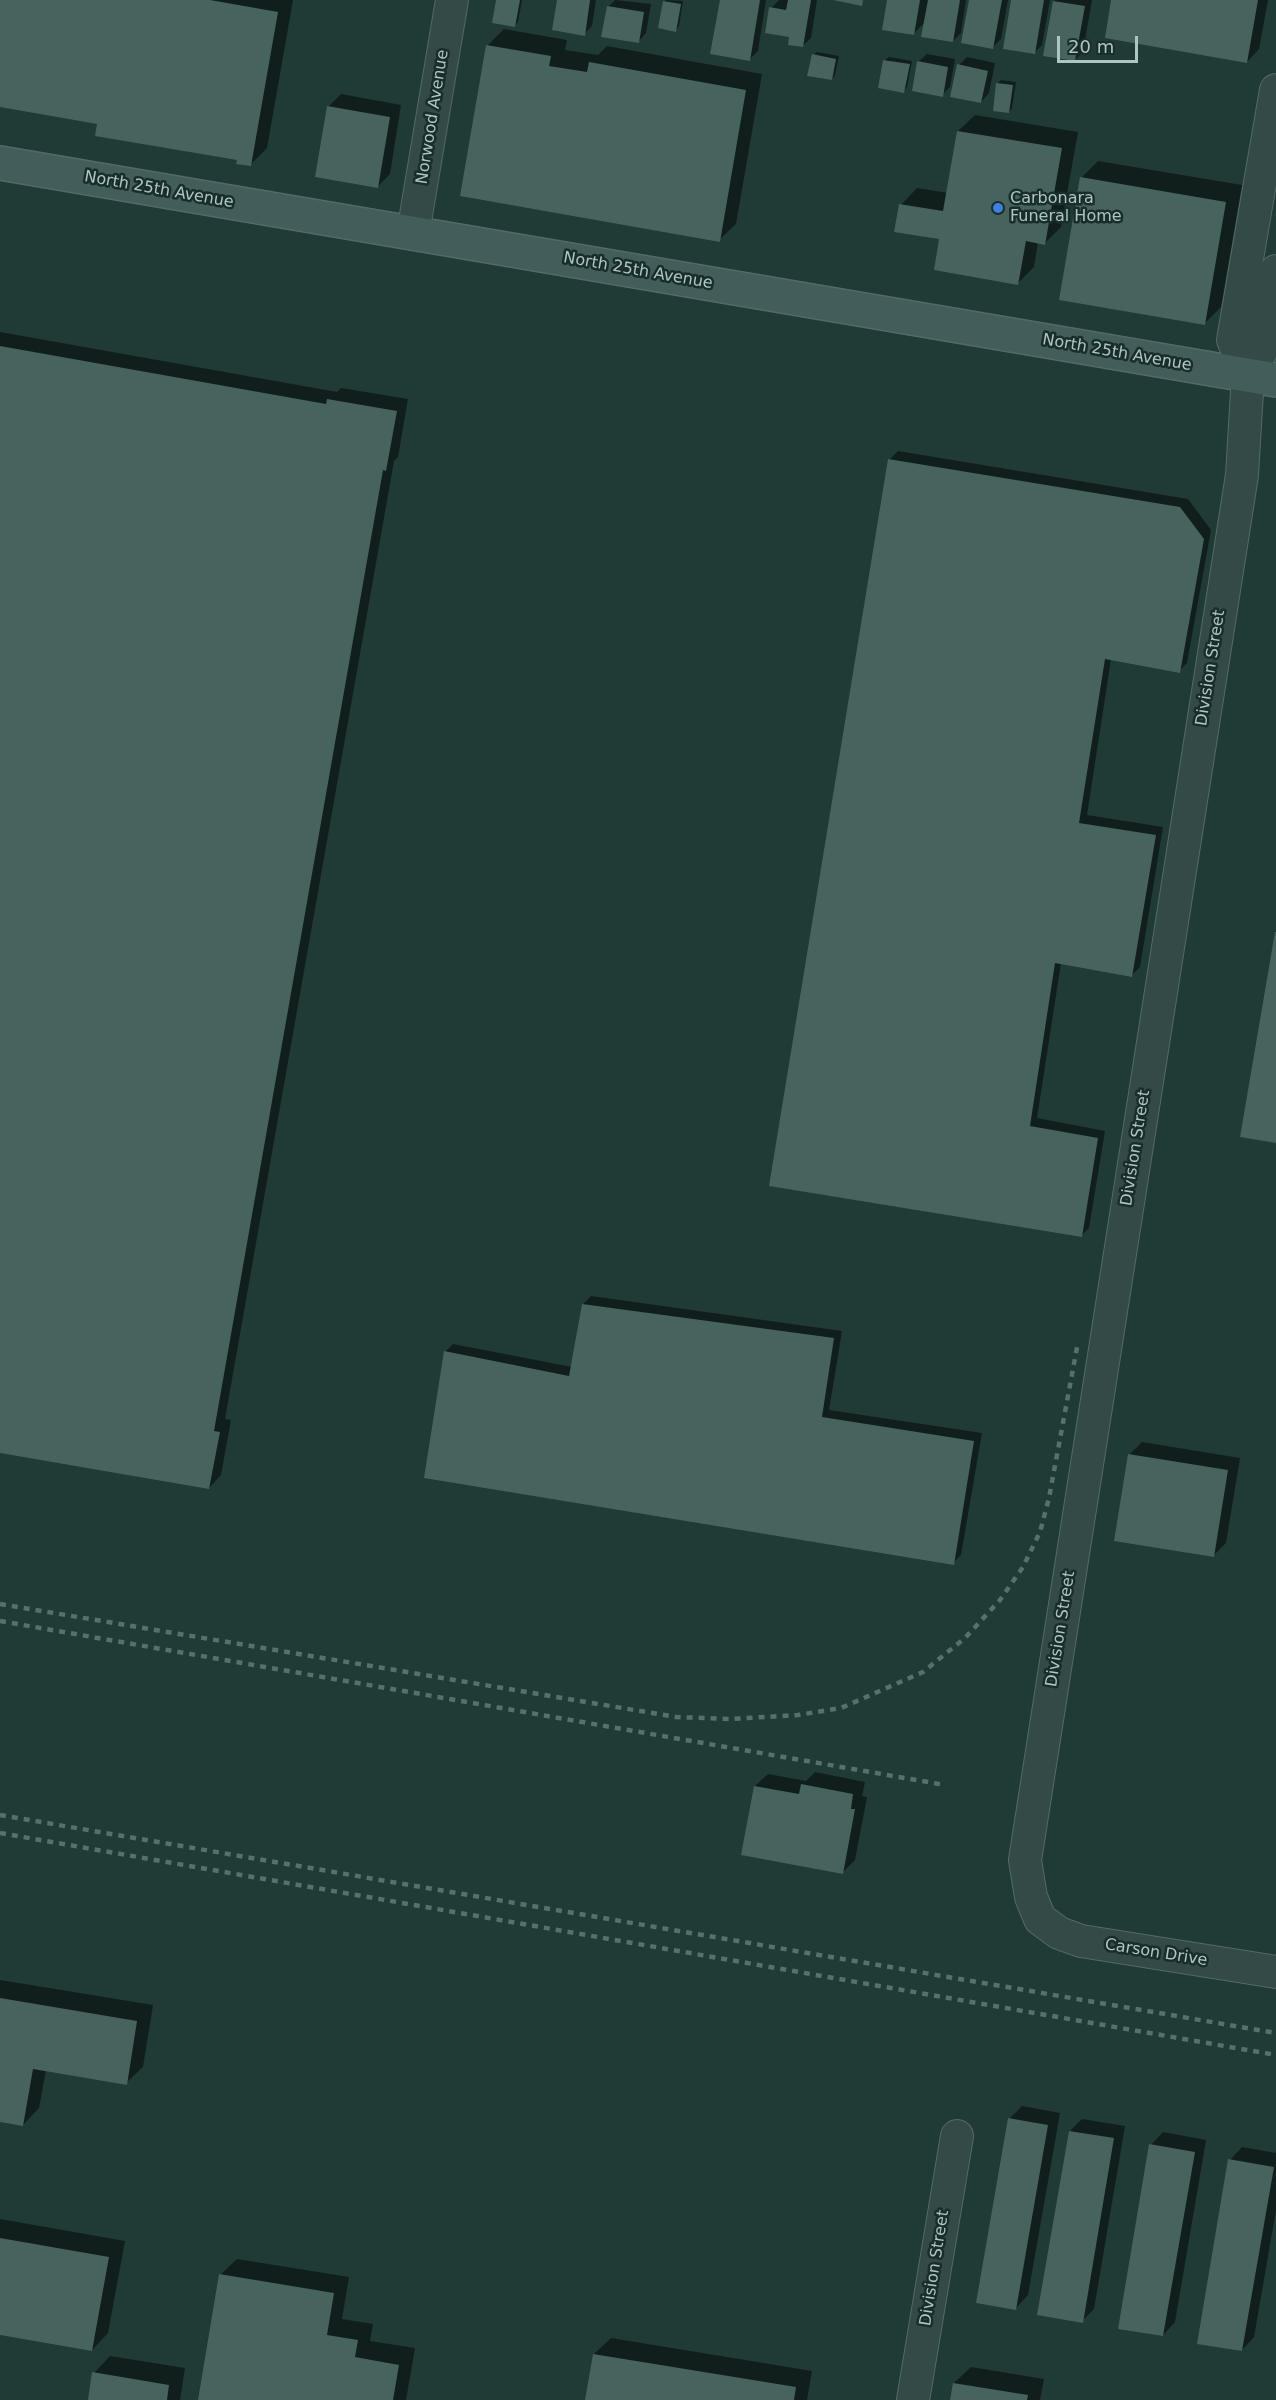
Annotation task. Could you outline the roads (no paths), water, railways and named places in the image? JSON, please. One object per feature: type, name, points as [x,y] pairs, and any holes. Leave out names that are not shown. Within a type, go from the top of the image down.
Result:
[{"type":"main road","name":"North 25th Avenue","points":[[0,163],[1262,377]]},
{"type":"street","name":"Norwood Avenue","points":[[413,233],[452,0]]},
{"type":"street","name":"Division Street","points":[[1262,377],[1233,340],[1276,90]]},
{"type":"street","name":"Division Street","points":[[1040,1919],[1031,1898],[1025,1860],[1242,474],[1262,377],[1264,346],[1276,271]]},
{"type":"street","name":"Carson Drive","points":[[1040,1919],[1059,1933],[1081,1941],[1276,1972]]},
{"type":"street","name":"Division Street","points":[[913,2400],[957,2136]]},
{"type":"railway","points":[[0,1604],[676,1717],[731,1719],[798,1715],[841,1708],[923,1672],[965,1638],[1000,1600],[1023,1567],[1040,1532],[1049,1498],[1078,1342]]},
{"type":"railway","points":[[0,1621],[945,1785]]},
{"type":"railway","points":[[0,1815],[1276,2033]]},
{"type":"railway","points":[[0,1833],[1276,2055]]},
{"type":"place","name":"Carbonara Funeral Home","points":[[998,208]]}]
